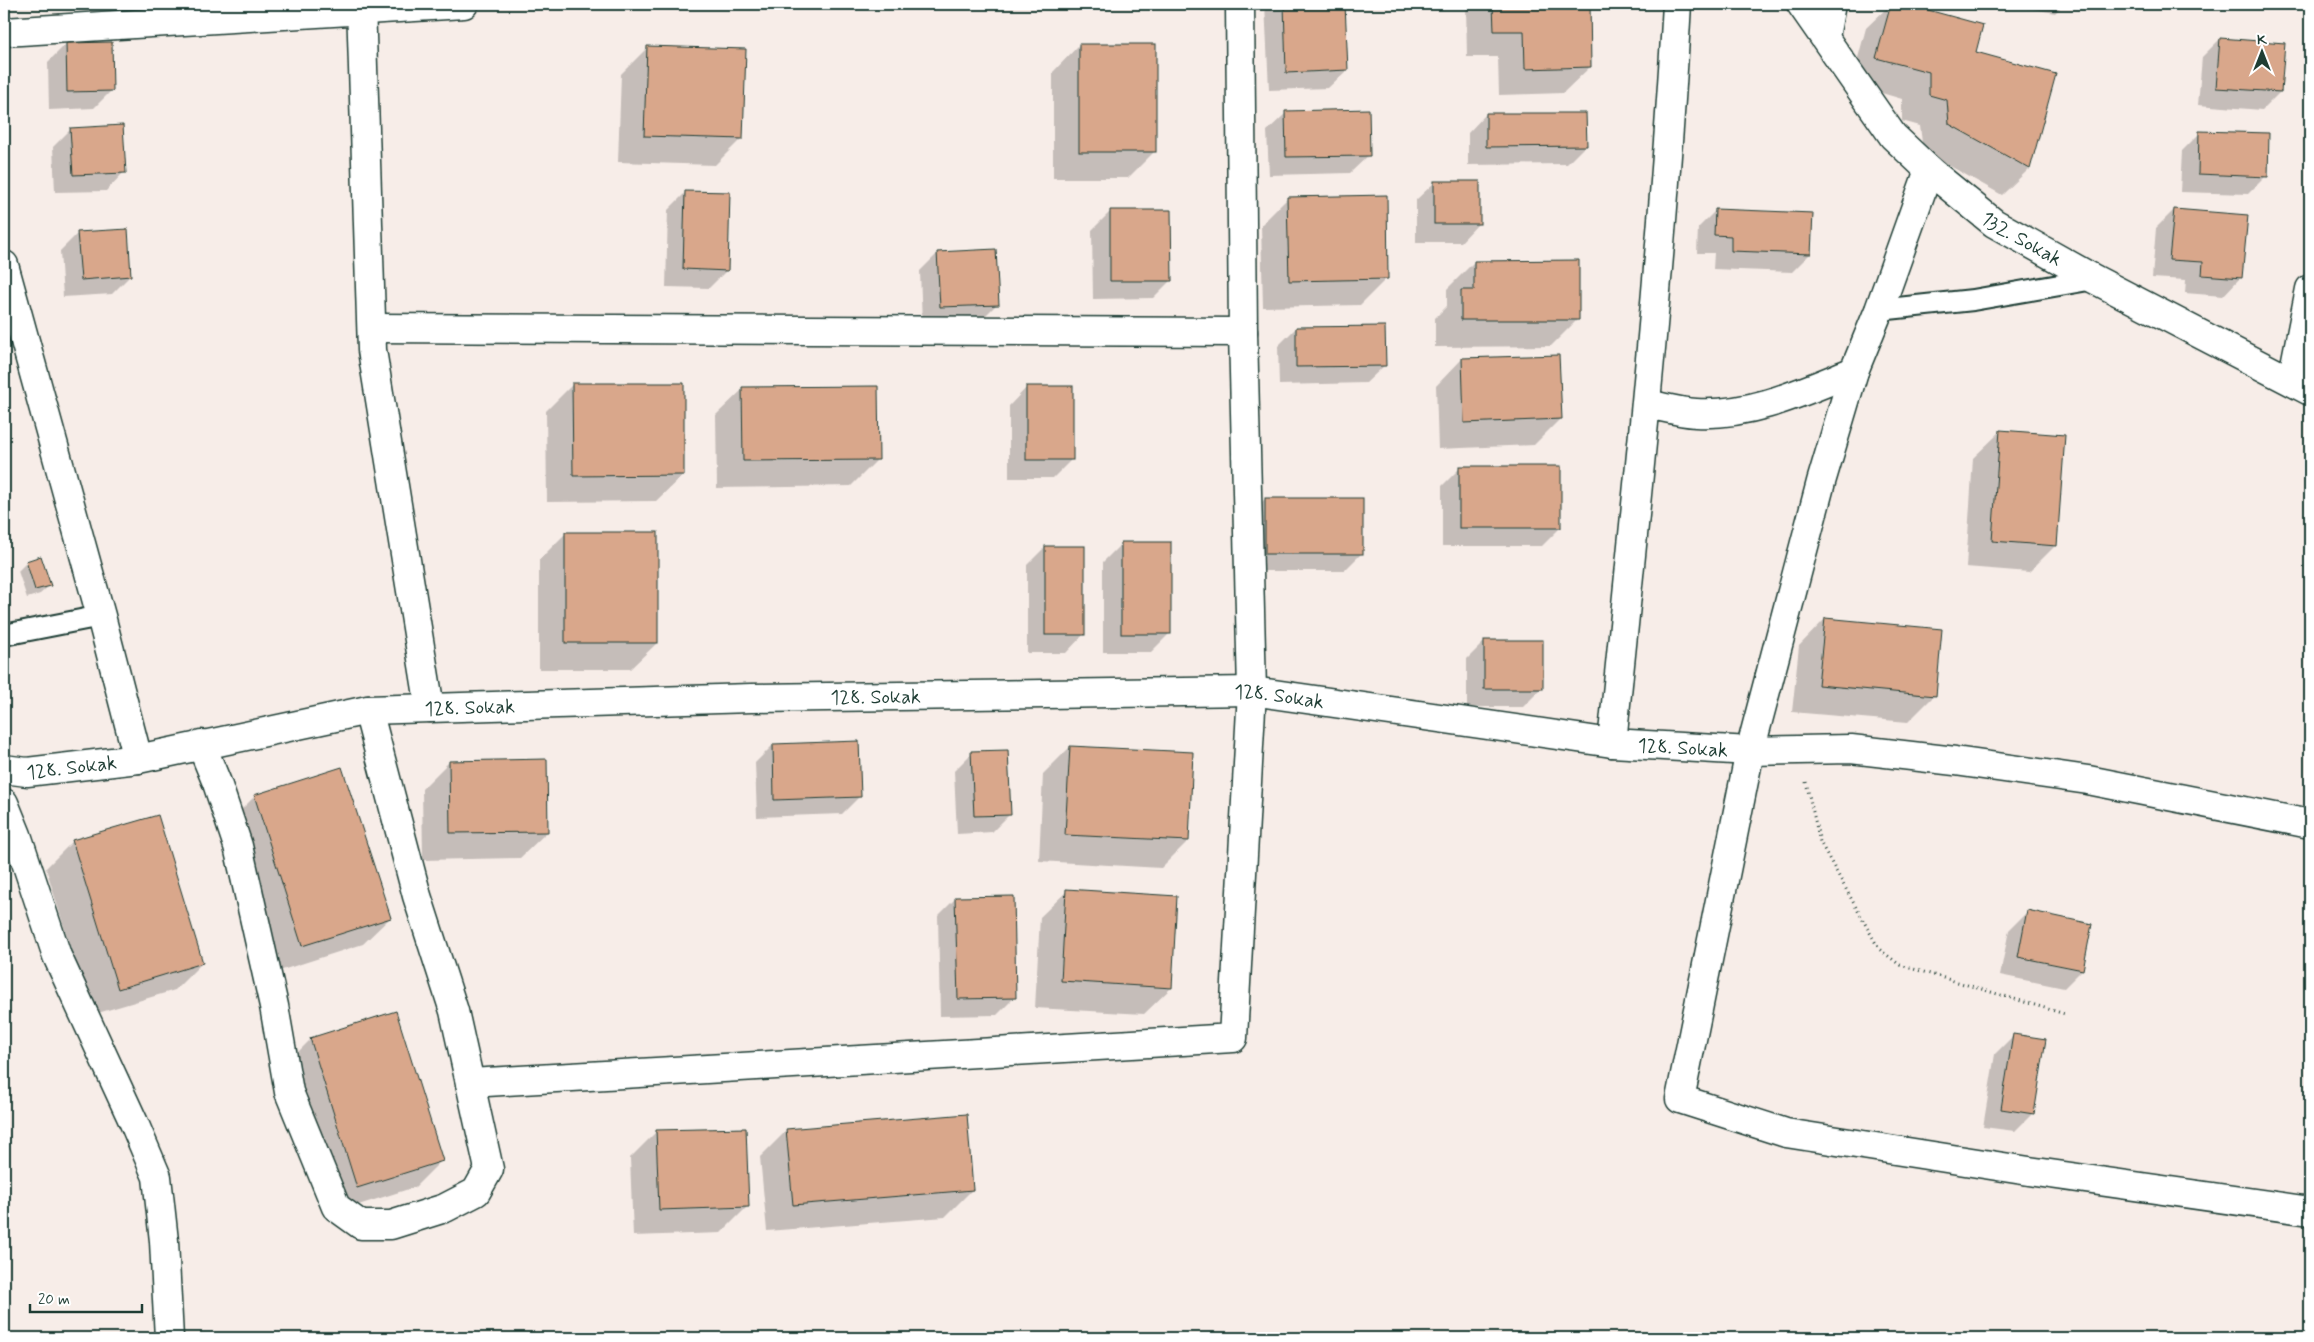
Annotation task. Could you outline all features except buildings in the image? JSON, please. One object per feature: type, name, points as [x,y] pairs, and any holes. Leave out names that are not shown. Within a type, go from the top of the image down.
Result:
[{"type":"street","points":[[4,32],[361,7],[464,4]]},
{"type":"street","points":[[470,1083],[1233,1038],[1252,691],[1243,332],[1240,4]]},
{"type":"street","points":[[1612,743],[1647,404],[1677,4]]},
{"type":"street","name":"132. Sokak","points":[[1801,4],[1893,136],[1929,170],[1994,223],[2094,279],[2301,385]]},
{"type":"street","points":[[1825,37],[1831,4]]},
{"type":"street","points":[[361,7],[372,350],[430,708]]},
{"type":"street","points":[[1929,170],[1879,310],[1854,371],[1821,482],[1750,751],[1680,1099],[1786,1132],[2029,1171],[2310,1211]]},
{"type":"street","points":[[4,265],[101,616],[138,759]]},
{"type":"street","points":[[2301,385],[2310,289]]},
{"type":"street","points":[[372,328],[1243,332]]},
{"type":"street","points":[[1647,404],[1695,413],[1731,412],[1766,404],[1854,371]]},
{"type":"street","name":"128. Sokak","points":[[4,769],[27,772],[138,759],[201,744],[368,710],[751,698],[1252,691],[1612,743],[1750,751],[1851,749],[1955,761],[2088,780],[2310,824]]},
{"type":"street","points":[[201,744],[217,783],[238,846],[274,1006],[289,1092],[336,1206],[361,1224],[391,1225],[445,1208],[476,1192],[489,1169],[454,1011],[417,896],[368,710]]},
{"type":"street","points":[[4,803],[17,835],[57,956],[134,1122],[157,1177],[164,1241],[169,1338]]},
{"type":"lane","points":[[1879,310],[1973,300],[2094,279]]},
{"type":"lane","points":[[4,635],[101,616]]},
{"type":"path","points":[[1799,750],[1820,842],[1879,949],[1900,965],[2066,1014]]}]
